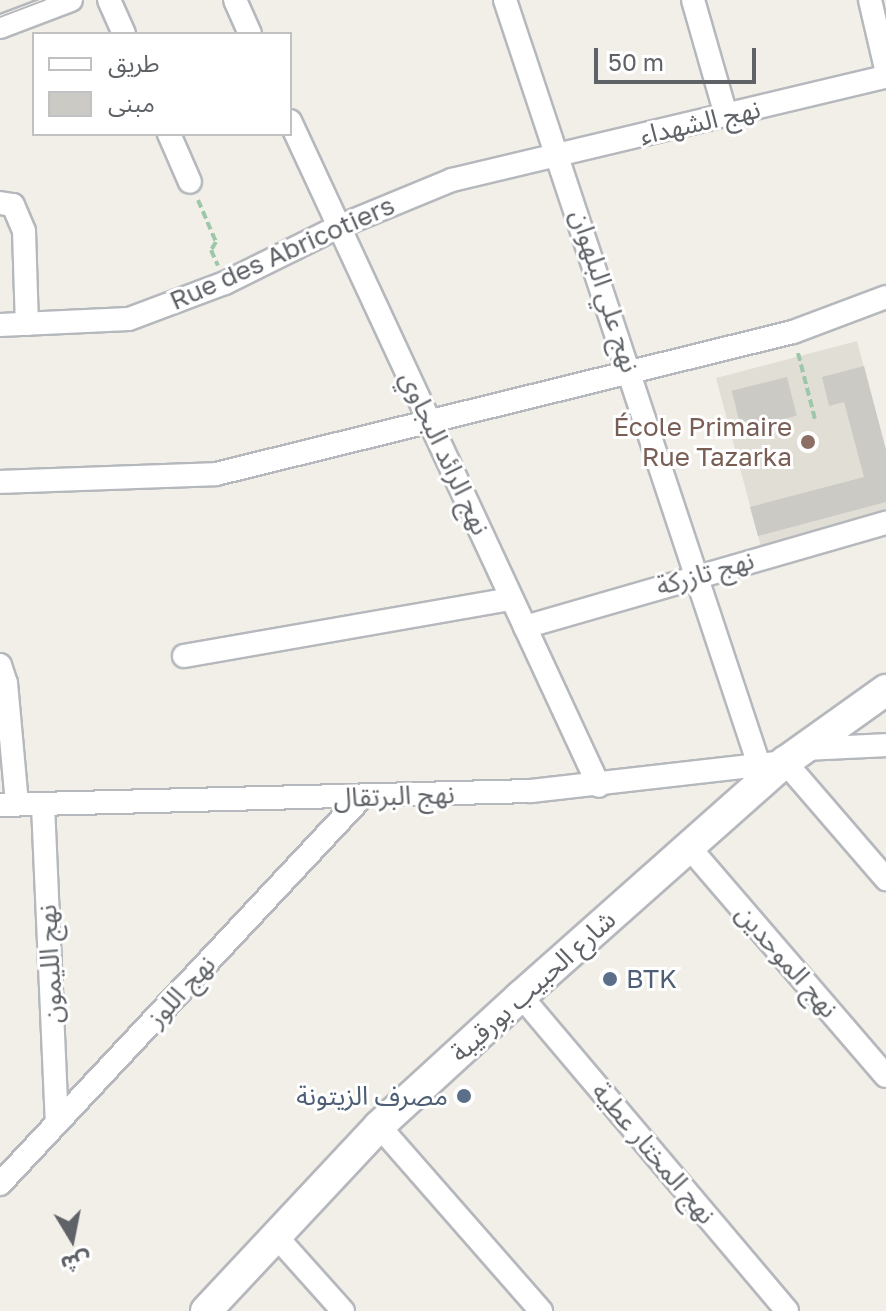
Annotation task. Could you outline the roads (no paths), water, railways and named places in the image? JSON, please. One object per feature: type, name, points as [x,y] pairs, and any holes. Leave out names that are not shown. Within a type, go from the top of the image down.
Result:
[{"type":"street","points":[[0,27],[71,0]]},
{"type":"street","points":[[109,0],[123,32]]},
{"type":"street","points":[[235,0],[249,32]]},
{"type":"street","name":"نهج علي البلهوان","points":[[505,0],[560,155],[698,574],[783,759]]},
{"type":"street","points":[[693,0],[726,115]]},
{"type":"street","points":[[870,0],[886,69]]},
{"type":"street","name":"نهج الشهداء","points":[[560,155],[886,77]]},
{"type":"street","name":"نهج الرائد البجاوي","points":[[292,125],[599,786]]},
{"type":"street","points":[[170,136],[190,182]]},
{"type":"street","name":"Rue des Abricotiers","points":[[0,325],[129,319],[225,283],[338,227],[452,180],[560,155]]},
{"type":"street","points":[[0,203],[13,205],[24,231],[27,324]]},
{"type":"street","points":[[0,482],[195,477],[432,423],[630,368],[793,332],[886,297]]},
{"type":"street","name":"نهج تازركة","points":[[525,627],[698,574],[886,523]]},
{"type":"street","points":[[184,656],[511,599]]},
{"type":"street","points":[[0,665],[6,683],[8,805]]},
{"type":"street","name":"شارع الحبيب بورقيبة","points":[[206,1311],[379,1126],[521,996],[783,759],[886,690]]},
{"type":"street","name":"نهج البرتقال","points":[[8,805],[362,797],[599,786],[886,745]]},
{"type":"street","points":[[783,759],[886,879]]},
{"type":"street","name":"نهج اللوز","points":[[0,1184],[362,797]]},
{"type":"street","name":"نهج الليمون","points":[[43,805],[57,1123]]},
{"type":"street","name":"نهج الموحدين","points":[[688,846],[886,1076]]},
{"type":"street","name":"نهج المختار عطية","points":[[521,996],[787,1311]]},
{"type":"street","points":[[379,1126],[541,1311]]},
{"type":"street","points":[[275,1235],[343,1311]]},
{"type":"tram line","points":[[0,17],[45,0]]},
{"type":"place","name":"École Primaire Rue Tazarka","points":[[808,442]]},
{"type":"place","name":"BTK","points":[[610,979]]},
{"type":"place","name":"مصرف الزيتونة","points":[[464,1096]]}]
